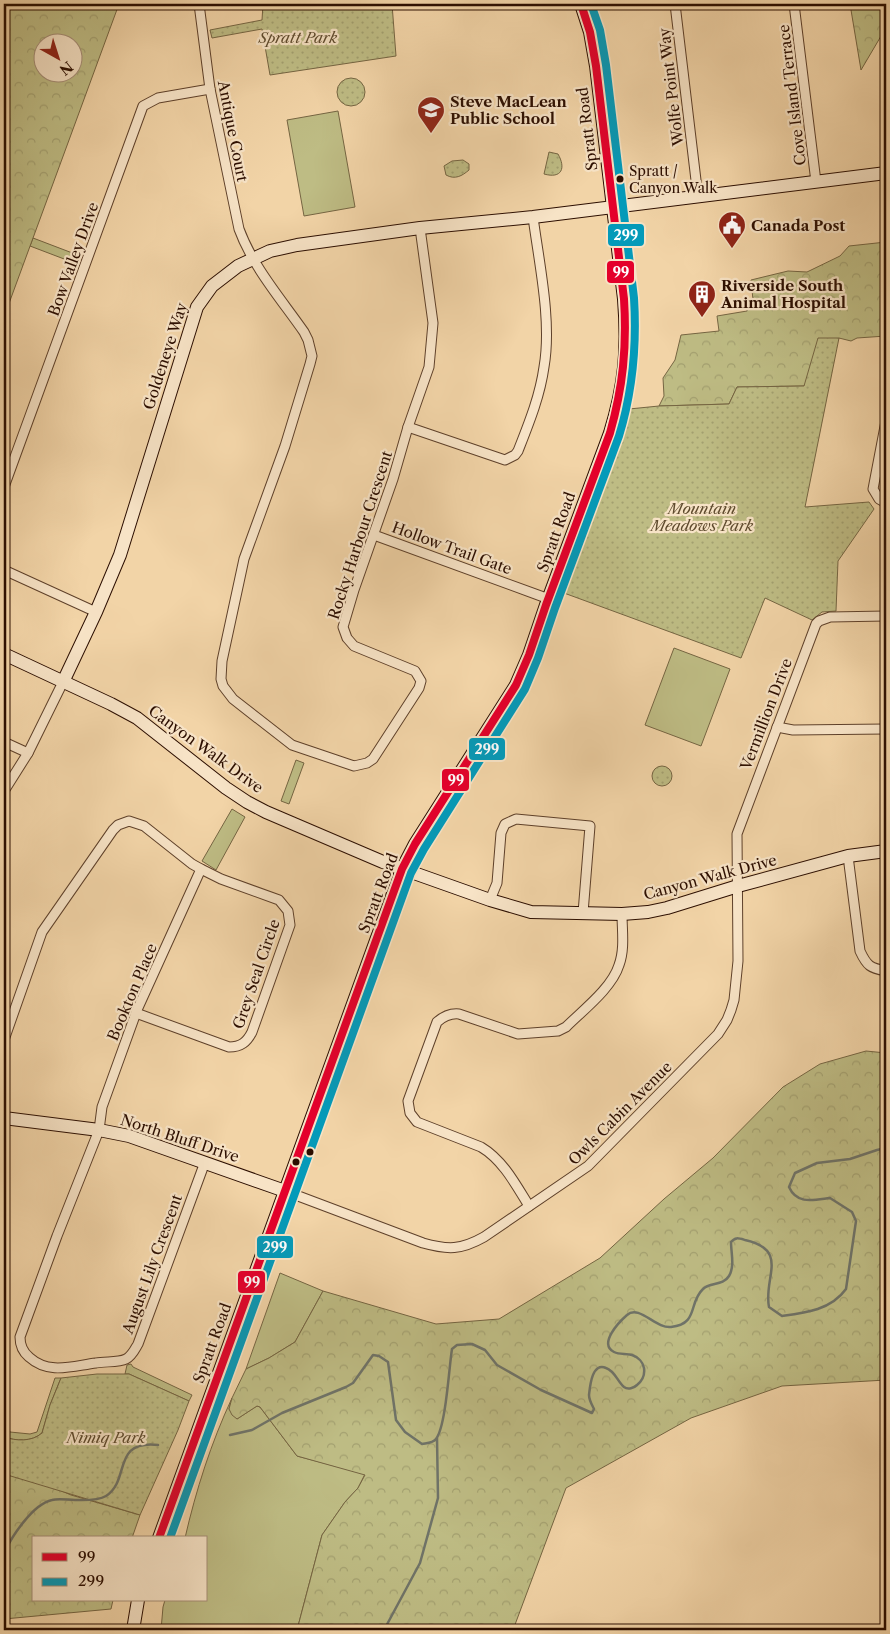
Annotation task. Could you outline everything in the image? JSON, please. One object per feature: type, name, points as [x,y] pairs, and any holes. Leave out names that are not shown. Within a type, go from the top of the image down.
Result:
[{"type":"street","name":"Antique Court","points":[[199,4],[210,89],[237,221],[243,239],[254,259]]},
{"type":"street","name":"Spratt Road","points":[[160,1536],[402,869],[424,828],[516,685],[530,656],[618,409],[626,357],[626,323],[593,48],[581,4]]},
{"type":"street","name":"Wolfe Point Way","points":[[674,4],[698,197]]},
{"type":"street","name":"Cove Island Terrace","points":[[794,4],[816,182]]},
{"type":"street","name":"Bow Valley Drive","points":[[4,487],[143,106],[158,98],[210,89]]},
{"type":"street","points":[[612,207],[886,174]]},
{"type":"street","name":"Goldeneye Way","points":[[4,791],[28,753],[63,682],[120,555],[197,307],[207,291],[223,276],[238,266],[278,248],[420,228],[612,207]]},
{"type":"street","points":[[408,428],[505,460],[515,455],[518,451],[533,413],[542,381],[546,347],[545,312],[533,217]]},
{"type":"street","name":"Rocky Harbour Crescent","points":[[254,259],[304,332],[312,356],[285,446],[244,560],[222,661],[221,679],[223,686],[233,699],[292,744],[354,766],[367,763],[373,759],[419,688],[421,681],[415,671],[354,646],[344,633],[343,627],[429,367],[433,323],[420,228]]},
{"type":"street","points":[[886,421],[873,488],[879,499],[886,503]]},
{"type":"street","name":"Hollow Trail Gate","points":[[374,535],[549,599]]},
{"type":"street","points":[[4,570],[96,612]]},
{"type":"street","name":"Vermillion Drive","points":[[738,886],[737,834],[811,633],[819,620],[830,617],[886,616]]},
{"type":"street","name":"Canyon Walk Drive","points":[[4,654],[137,718],[226,788],[247,802],[285,821],[402,869],[490,900],[531,912],[622,914],[648,912],[848,856],[886,850]]},
{"type":"street","points":[[777,727],[793,730],[886,729]]},
{"type":"street","points":[[4,742],[28,753]]},
{"type":"street","points":[[490,900],[496,883],[501,833],[505,824],[516,819],[590,826],[583,913]]},
{"type":"street","name":"Grey Seal Circle","points":[[4,1040],[42,932],[113,830],[124,822],[129,821],[144,826],[201,869],[221,879],[278,900],[288,911],[290,925],[252,1032],[244,1043],[235,1047],[229,1047],[136,1013]]},
{"type":"street","points":[[848,856],[860,952],[865,962],[873,969],[886,971]]},
{"type":"street","name":"Bookton Place","points":[[98,1130],[102,1107],[136,1013],[201,869]]},
{"type":"street","name":"Owls Cabin Avenue","points":[[285,1191],[423,1243],[447,1249],[475,1242],[529,1206],[588,1166],[718,1034],[727,1020],[734,1000],[738,961],[738,886]]},
{"type":"street","points":[[529,1206],[504,1168],[488,1151],[417,1122],[410,1113],[408,1100],[437,1022],[442,1017],[454,1013],[459,1014],[518,1034],[558,1031],[566,1027],[606,987],[620,965],[622,914]]},
{"type":"street","name":"North Bluff Drive","points":[[4,1118],[98,1130],[129,1136],[285,1191]]},
{"type":"street","name":"August Lily Crescent","points":[[98,1130],[20,1337],[20,1343],[26,1354],[37,1364],[44,1367],[60,1369],[96,1362],[125,1360],[134,1352],[205,1162]]},
{"type":"street","points":[[134,1629],[138,1602]]},
{"type":"green space","points":[[4,4],[119,4],[4,317]]},
{"type":"green space","name":"Spratt Park","points":[[263,4],[392,4],[396,56],[270,75],[262,29],[212,38],[210,30],[262,20]]},
{"type":"green space","points":[[850,4],[886,4],[884,31],[861,70]]},
{"type":"green space","points":[[351,78],[361,82],[365,92],[361,102],[351,106],[341,102],[337,92],[341,82]]},
{"type":"green space","points":[[338,111],[355,207],[304,216],[287,120]]},
{"type":"green space","points":[[549,152],[558,154],[562,164],[561,171],[555,175],[544,174]]},
{"type":"green space","points":[[463,160],[469,164],[469,170],[458,177],[446,175],[444,166],[452,161]]},
{"type":"green space","points":[[33,238],[75,254],[72,262],[30,246]]},
{"type":"green space","points":[[886,242],[886,336],[857,338],[851,341],[839,338],[804,386],[737,387],[729,404],[659,406],[664,396],[663,378],[675,360],[681,335],[719,331],[717,316],[747,311],[746,301],[753,300],[751,280],[788,271],[807,272],[840,256],[849,246]]},
{"type":"green space","name":"Mountain Meadows Park","points":[[818,338],[839,338],[805,507],[869,502],[874,509],[838,561],[836,611],[822,612],[812,620],[765,598],[741,658],[564,593],[629,409],[729,404],[737,387],[804,386]]},
{"type":"green space","points":[[674,648],[730,669],[701,746],[645,725]]},
{"type":"green space","points":[[296,760],[304,763],[289,804],[281,801]]},
{"type":"green space","points":[[662,766],[669,769],[672,776],[669,783],[662,786],[655,783],[652,776],[655,769]]},
{"type":"green space","points":[[232,809],[245,817],[216,870],[202,861]]},
{"type":"green space","points":[[866,1051],[886,1053],[886,1380],[782,1386],[691,1418],[566,1488],[513,1630],[297,1630],[322,1535],[345,1502],[358,1488],[365,1475],[297,1456],[260,1407],[257,1406],[237,1419],[232,1415],[229,1409],[232,1398],[246,1369],[295,1342],[323,1291],[436,1324],[499,1319],[600,1258],[664,1199],[713,1158],[783,1087],[820,1064]]},
{"type":"green space","points":[[280,1273],[323,1291],[295,1342],[246,1369]]},
{"type":"green space","points":[[131,1364],[133,1367],[192,1395],[189,1401],[129,1374],[125,1374],[127,1365]]},
{"type":"green space","name":"Nimiq Park","points":[[97,1374],[129,1374],[189,1401],[140,1515],[4,1474],[4,1437],[24,1440],[38,1436],[42,1433],[50,1405],[61,1378]]},
{"type":"green space","points":[[55,1378],[61,1378],[50,1405],[42,1433],[34,1438],[24,1440],[4,1437],[4,1421],[10,1432],[30,1434],[37,1432]]},
{"type":"green space","points":[[232,1398],[229,1409],[237,1419],[257,1406],[260,1407],[297,1456],[365,1474],[358,1488],[345,1502],[322,1535],[297,1630],[161,1630],[164,1602],[208,1602],[208,1536],[186,1536],[194,1502],[217,1432]]},
{"type":"green space","points":[[4,1437],[34,1479],[71,1495],[140,1515],[133,1536],[32,1536],[32,1602],[113,1602],[111,1609],[4,1619]]},
{"type":"waterway","points":[[230,1435],[252,1430],[282,1413],[346,1387],[353,1383],[373,1355],[379,1356],[388,1362],[396,1420],[405,1432],[422,1444],[432,1442],[436,1439],[442,1422],[452,1349],[457,1345],[472,1344],[485,1350],[497,1365],[541,1390],[592,1413],[594,1409],[589,1391],[591,1381],[598,1368],[609,1369],[622,1385],[627,1388],[636,1386],[644,1375],[643,1366],[638,1358],[630,1354],[616,1353],[608,1344],[612,1333],[619,1323],[632,1312],[642,1314],[665,1327],[680,1325],[686,1322],[698,1295],[703,1289],[709,1285],[720,1283],[729,1276],[732,1264],[731,1242],[734,1239],[737,1238],[759,1245],[767,1251],[771,1258],[772,1266],[768,1296],[769,1307],[782,1316],[817,1309],[833,1302],[840,1296],[846,1289],[856,1221],[852,1212],[830,1198],[801,1199],[792,1193],[789,1187],[795,1173],[817,1163],[850,1159],[886,1148]]},
{"type":"waterway","points":[[384,1630],[420,1563],[438,1498],[437,1438]]},
{"type":"waterway","points":[[4,1553],[24,1522],[45,1503],[55,1499],[91,1500],[106,1496],[118,1481],[127,1455],[143,1445],[158,1445]]},
{"type":"transit line","name":"99","points":[[160,1536],[402,869],[415,844],[516,685],[529,655],[610,433],[623,367],[625,334],[624,299],[596,66],[590,32],[581,4]]},
{"type":"transit line","name":"299","points":[[171,1536],[411,873],[424,849],[525,689],[538,658],[624,419],[633,368],[634,298],[606,65],[600,30],[591,4]]},
{"type":"place","name":"Steve MacLean Public School","points":[[431,134]]},
{"type":"place","name":"Spratt / Canyon Walk","points":[[620,179]]},
{"type":"place","name":"Canada Post","points":[[732,249]]},
{"type":"place","name":"Riverside South Animal Hospital","points":[[702,318]]}]
